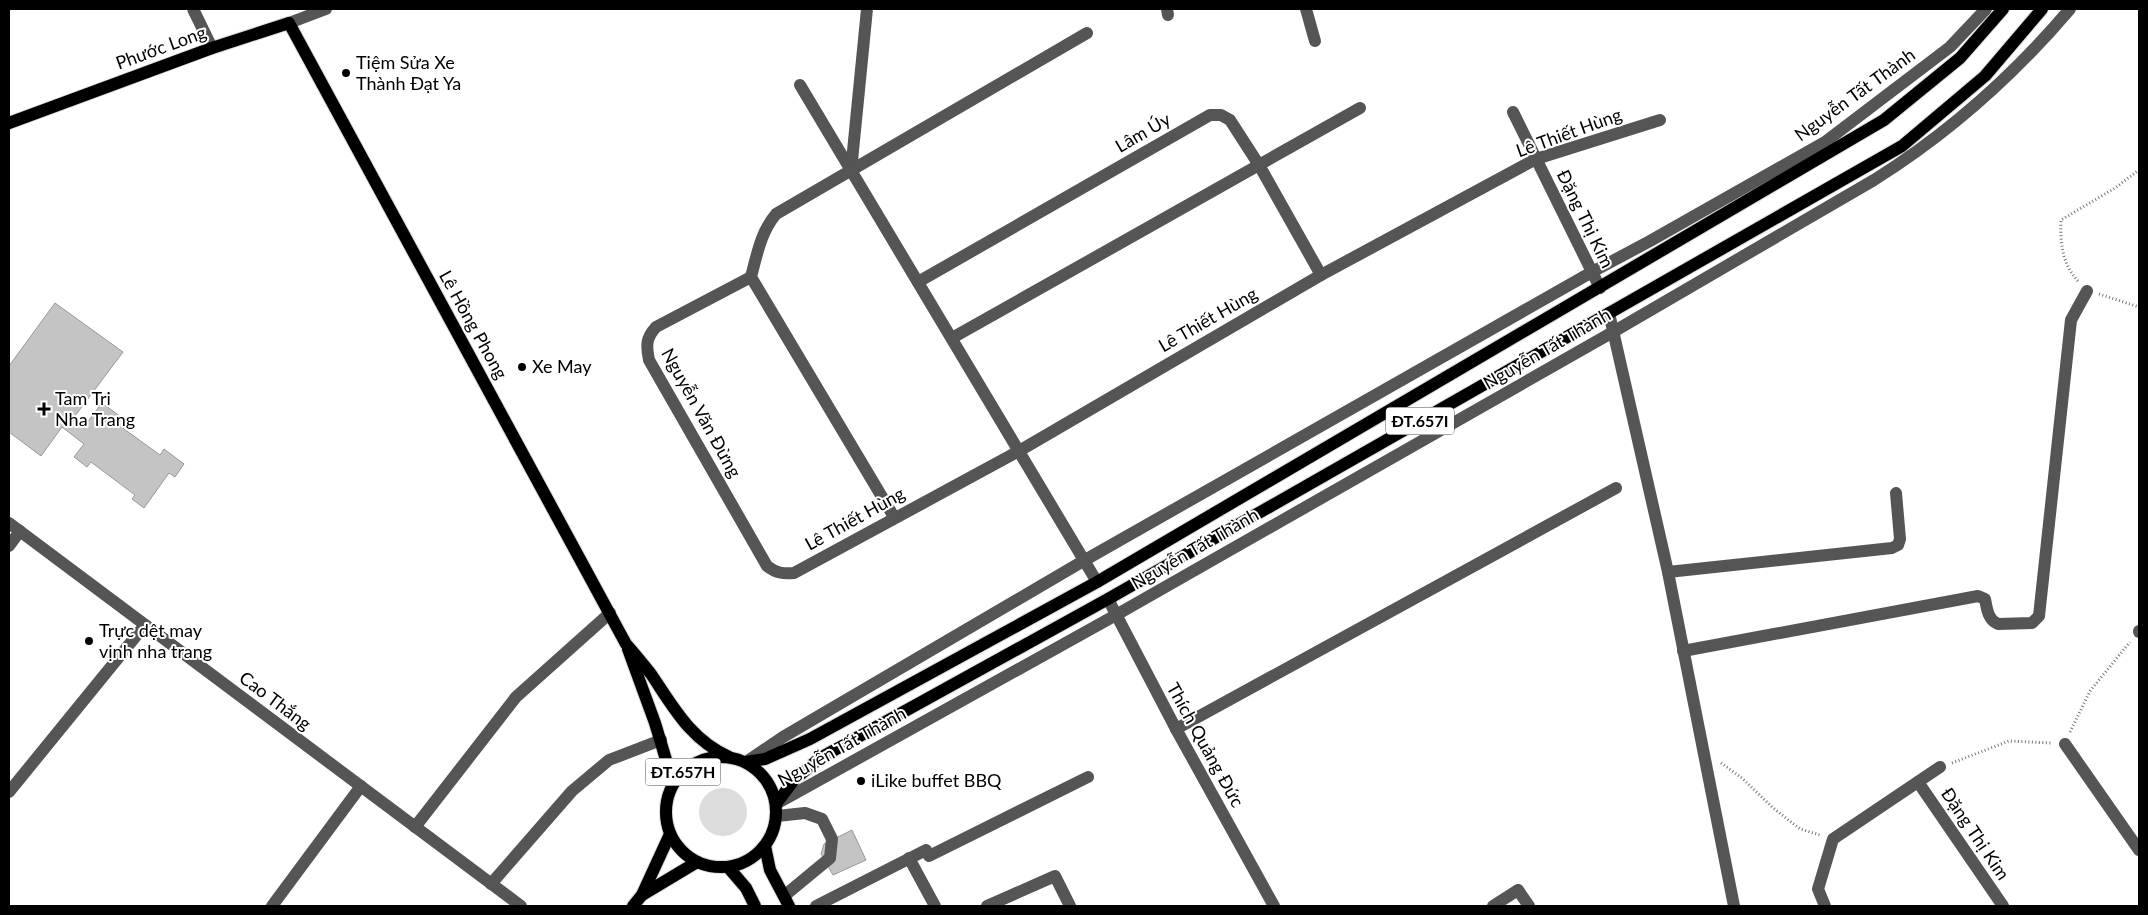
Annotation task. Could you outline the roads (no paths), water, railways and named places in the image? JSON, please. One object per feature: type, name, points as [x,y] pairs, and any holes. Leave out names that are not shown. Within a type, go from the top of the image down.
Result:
[{"type":"main road","name":"Nguyễn Tất Thành","points":[[746,762],[765,759],[810,739],[1097,582],[1884,120],[1960,58],[2003,9]]},
{"type":"main road","name":"Nguyễn Tất Thành","points":[[776,810],[794,780],[820,758],[1108,599],[1902,146],[1985,76],[2042,9]]},
{"type":"main road","name":"Phước Long","points":[[9,123],[212,48],[289,23]]},
{"type":"main road","name":"Lê Hồng Phong","points":[[289,23],[626,644],[649,672],[686,726],[701,741],[729,757]]},
{"type":"main road","points":[[1097,582],[1108,599]]},
{"type":"main road","name":"Lê Hồng Phong","points":[[626,644],[673,783]]},
{"type":"main road","name":"ĐT.657H","points":[[713,757],[729,757],[746,762],[760,773],[771,787],[776,810],[772,833],[765,846],[748,860],[728,867],[712,867],[697,862],[681,850],[670,834],[666,821],[665,808],[673,783],[684,770],[697,761],[713,757]]},
{"type":"main road","points":[[633,906],[642,895],[670,834]]},
{"type":"main road","points":[[765,846],[770,870],[787,901]]},
{"type":"main road","points":[[642,895],[697,862]]},
{"type":"main road","points":[[728,867],[746,888],[755,906]]},
{"type":"street","points":[[193,9],[212,48]]},
{"type":"street","name":"Phước Long","points":[[289,23],[326,9]]},
{"type":"street","points":[[851,171],[868,9]]},
{"type":"street","points":[[1306,9],[1315,41]]},
{"type":"street","name":"Nguyễn Tất Thành","points":[[746,762],[784,736],[1085,560],[1824,142],[1950,47],[1986,9]]},
{"type":"street","name":"Nguyễn Tất Thành","points":[[776,810],[1613,332],[1874,180],[1914,155],[1972,110],[2044,39],[2070,9]]},
{"type":"street","points":[[894,517],[751,276],[762,236],[776,214],[1087,33]]},
{"type":"street","points":[[800,85],[1097,582]]},
{"type":"street","points":[[952,338],[1360,108]]},
{"type":"street","name":"Đặng Thị Kim","points":[[1513,112],[1600,288]]},
{"type":"street","name":"Lâm Úy","points":[[918,282],[1210,115],[1221,115],[1230,120],[1259,165],[1322,275]]},
{"type":"street","name":"Lê Thiết Hùng","points":[[784,574],[794,573],[1019,450],[1322,275],[1536,159],[1660,120]]},
{"type":"street","name":"Nguyễn Văn Đừng","points":[[751,276],[656,327],[648,336],[646,348],[648,360],[767,566],[775,572],[784,574]]},
{"type":"street","points":[[1683,651],[1978,596],[1985,599],[1990,619],[1993,622],[1998,624],[2032,623],[2036,620],[2039,616],[2071,320],[2087,291]]},
{"type":"street","points":[[1609,313],[1668,572],[1734,906]]},
{"type":"street","points":[[1176,730],[1616,488]]},
{"type":"street","points":[[1668,572],[1892,548],[1898,545],[1900,539],[1896,493]]},
{"type":"street","name":"Cao Thắng","points":[[9,523],[521,906]]},
{"type":"street","points":[[9,546],[20,531]]},
{"type":"street","name":"Thích Quảng Đức","points":[[1108,599],[1176,730],[1274,906]]},
{"type":"street","points":[[415,827],[516,697],[610,614]]},
{"type":"street","points":[[9,792],[145,625]]},
{"type":"street","points":[[491,884],[572,792],[609,760],[660,740]]},
{"type":"street","points":[[2064,744],[2139,850]]},
{"type":"street","points":[[1825,906],[1818,889],[1832,839],[1940,767]]},
{"type":"street","points":[[816,906],[909,858],[926,850],[929,856],[1088,777]]},
{"type":"street","name":"Đặng Thị Kim","points":[[1918,782],[2003,906]]},
{"type":"street","points":[[272,906],[360,786]]},
{"type":"street","points":[[776,810],[805,813],[822,819],[832,839],[830,858],[787,901]]},
{"type":"street","points":[[909,858],[935,906]]},
{"type":"street","points":[[987,906],[1055,876],[1070,906]]},
{"type":"street","points":[[1493,906],[1518,890],[1529,906]]},
{"type":"place","name":"Tiệm Sửa Xe Thành Đạt Ya","points":[[346,73]]},
{"type":"place","name":"Xe May","points":[[522,367]]},
{"type":"place","name":"Tam Tri Nha Trang","points":[[44,409]]},
{"type":"place","name":"Trực dệt may vịnh nha trang","points":[[89,641]]},
{"type":"place","name":"iLike buffet BBQ","points":[[861,781]]}]
